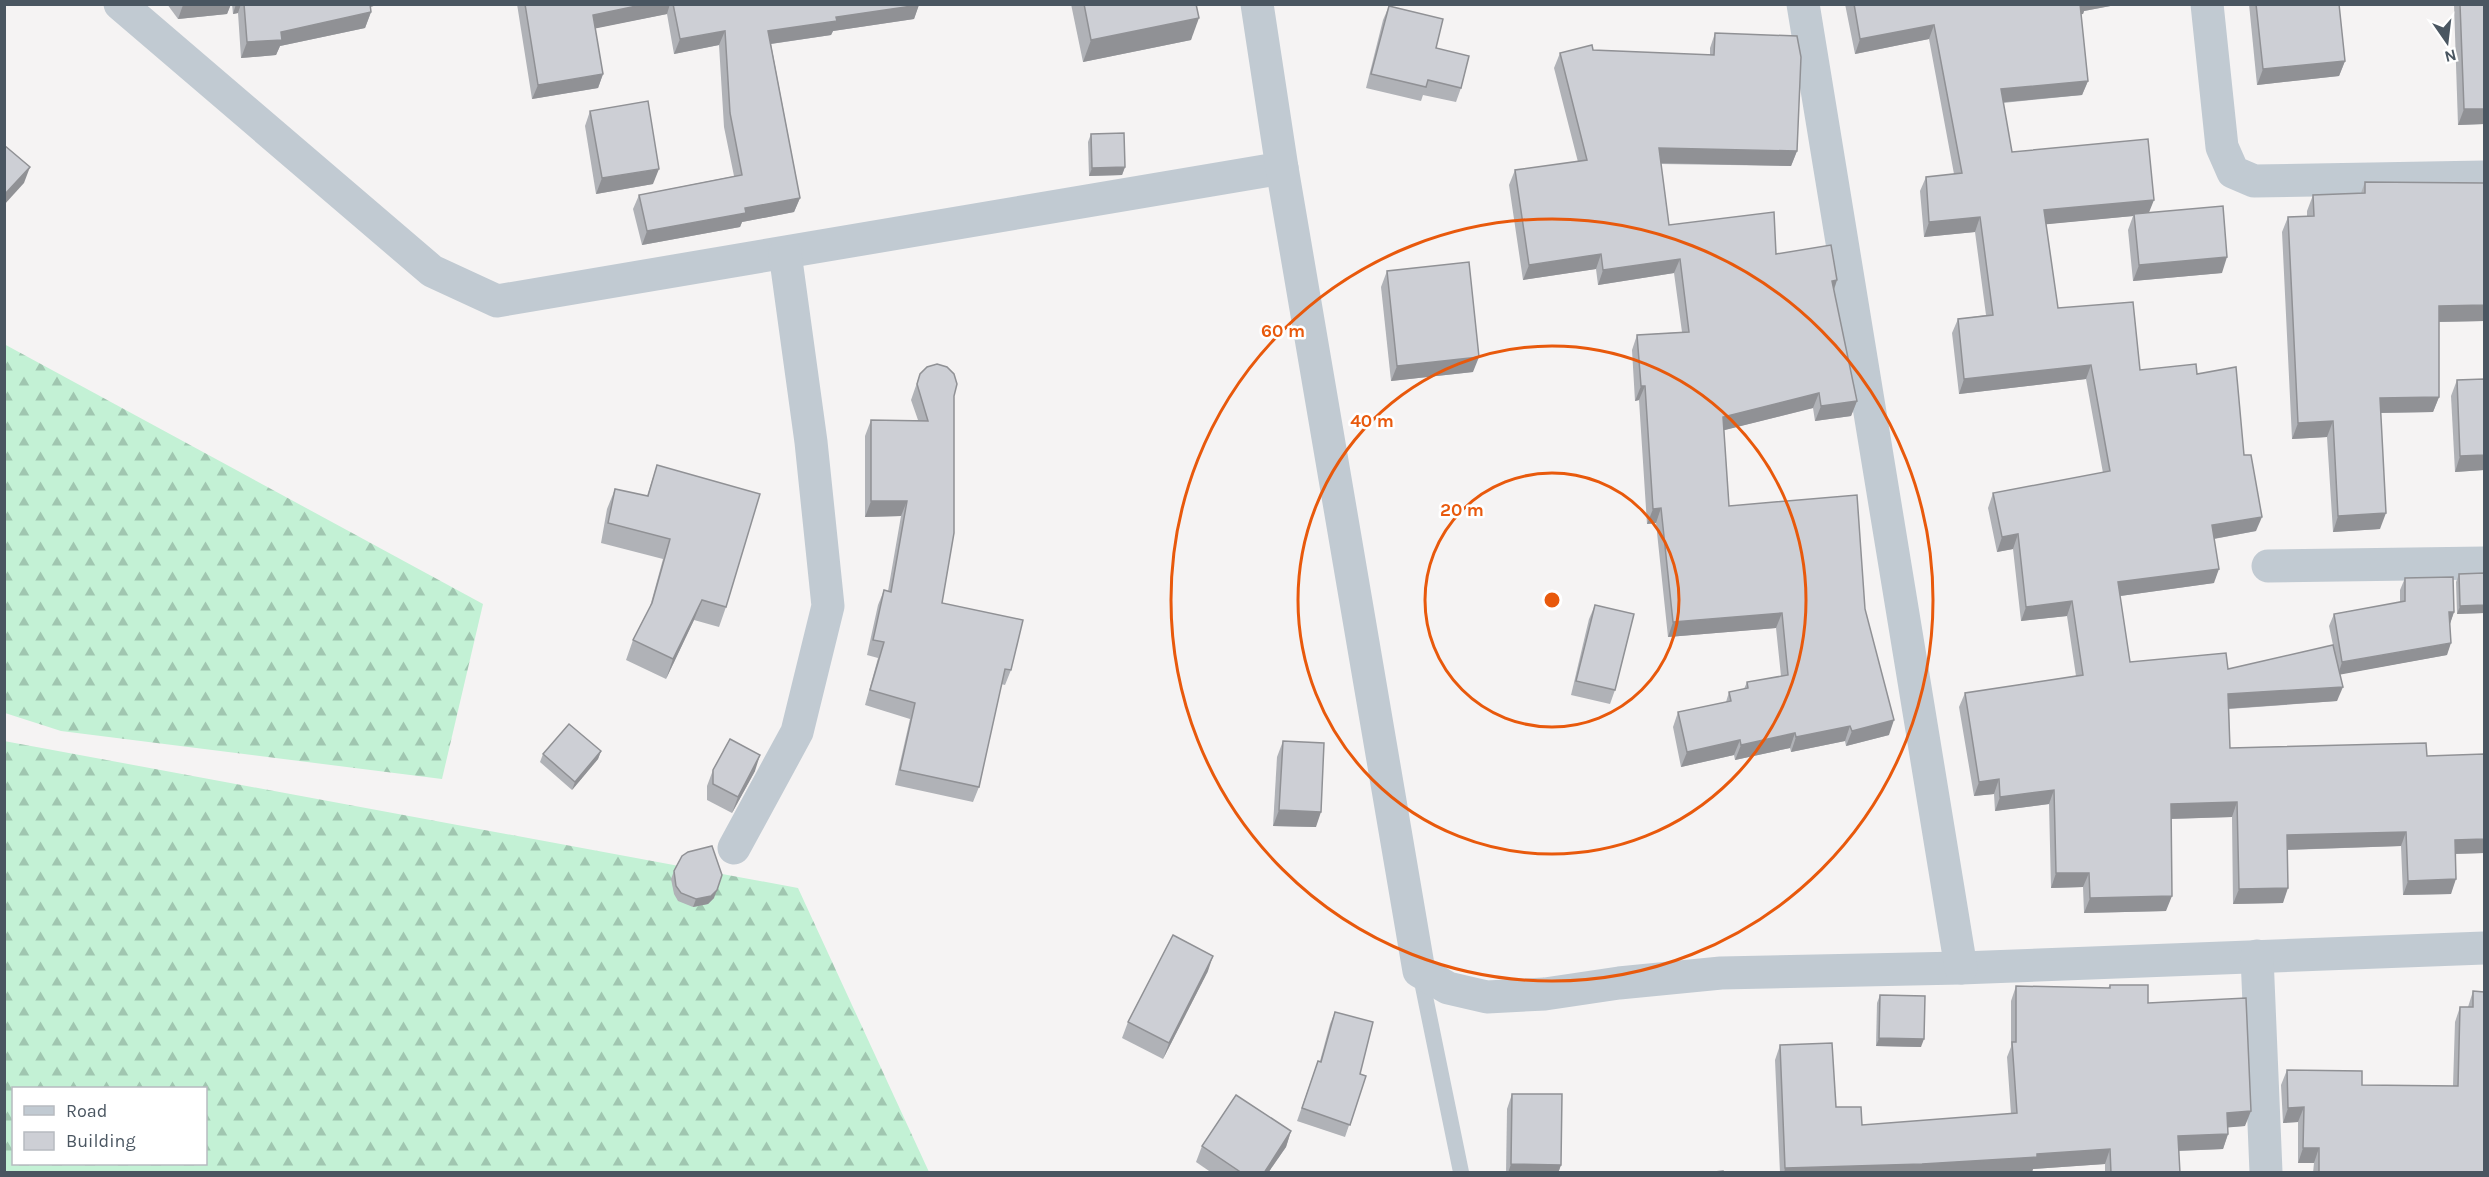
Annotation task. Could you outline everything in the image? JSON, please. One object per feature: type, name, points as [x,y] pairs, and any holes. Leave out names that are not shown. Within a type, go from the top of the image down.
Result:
[{"type":"street","points":[[120,4],[432,272],[496,301],[1282,168]]},
{"type":"street","points":[[1257,4],[1282,168],[1419,971],[1448,988],[1487,998],[1545,994],[1619,983],[1721,973],[1960,968],[2484,948]]},
{"type":"street","points":[[1803,4],[1960,968]]},
{"type":"street","points":[[2207,4],[2222,147],[2233,172],[2254,181],[2484,177]]},
{"type":"street","points":[[734,848],[797,732],[828,606],[811,442],[785,253]]},
{"type":"street","points":[[2268,566],[2484,563]]},
{"type":"street","points":[[2257,956],[2266,1173]]},
{"type":"lane","points":[[1419,971],[1461,1173]]},
{"type":"green space","points":[[4,344],[483,604],[442,779],[61,731],[5,713]]},
{"type":"green space","points":[[4,741],[798,888],[929,1172],[5,1172]]},
{"type":"building","points":[[244,4],[370,4],[371,12],[281,32],[282,40],[247,42]]},
{"type":"building","points":[[525,4],[646,4],[593,15],[603,74],[538,85]]},
{"type":"building","points":[[673,4],[919,5],[836,17],[837,21],[768,31],[800,198],[745,208],[746,213],[647,231],[639,195],[742,175],[730,113],[725,31],[680,39]]},
{"type":"building","points":[[1084,4],[1196,4],[1199,18],[1091,40]]},
{"type":"building","points":[[1854,4],[2080,4],[2088,81],[2001,89],[2012,152],[2148,139],[2154,200],[2044,210],[2058,308],[2133,302],[2140,370],[2196,364],[2197,374],[2236,367],[2244,455],[2251,455],[2262,517],[2212,525],[2219,569],[2118,582],[2130,662],[2226,653],[2228,669],[2333,645],[2343,687],[2228,694],[2230,748],[2426,743],[2427,756],[2484,754],[2484,839],[2455,840],[2456,879],[2408,881],[2406,832],[2287,835],[2288,888],[2239,889],[2237,802],[2171,804],[2172,896],[2090,898],[2089,873],[2056,873],[2054,790],[2000,797],[1999,779],[1979,782],[1965,693],[2083,675],[2072,601],[2026,607],[2018,534],[2002,537],[1993,493],[2110,471],[2091,365],[1964,379],[1958,319],[1993,315],[1980,217],[1929,222],[1926,177],[1962,173],[1934,25],[1860,39]]},
{"type":"building","points":[[2256,4],[2339,4],[2345,61],[2263,69]]},
{"type":"building","points":[[2460,4],[2484,4],[2484,109],[2464,109]]},
{"type":"building","points":[[1389,6],[1443,19],[1436,48],[1469,56],[1461,88],[1428,80],[1426,87],[1371,74]]},
{"type":"building","points":[[1715,33],[1797,36],[1801,57],[1797,151],[1659,148],[1669,225],[1774,212],[1776,254],[1831,245],[1837,280],[1832,281],[1857,401],[1821,406],[1819,393],[1723,417],[1729,506],[1857,495],[1865,609],[1894,720],[1852,731],[1850,726],[1796,737],[1795,733],[1741,745],[1740,740],[1687,752],[1678,712],[1731,701],[1729,692],[1748,688],[1747,682],[1788,675],[1782,613],[1673,622],[1661,508],[1653,509],[1645,386],[1641,386],[1637,335],[1689,332],[1680,259],[1603,270],[1601,254],[1529,265],[1515,170],[1587,160],[1560,53],[1592,45],[1593,50],[1714,55]]},
{"type":"building","points":[[648,101],[659,169],[602,178],[590,111]]},
{"type":"building","points":[[1124,133],[1125,167],[1092,168],[1091,134]]},
{"type":"building","points":[[4,145],[30,167],[4,195]]},
{"type":"building","points":[[2365,182],[2484,183],[2484,305],[2439,306],[2439,397],[2380,398],[2386,513],[2338,516],[2333,421],[2298,423],[2288,217],[2314,216],[2313,195],[2365,193]]},
{"type":"building","points":[[2223,206],[2227,257],[2139,265],[2134,214]]},
{"type":"building","points":[[1469,262],[1479,357],[1397,366],[1387,271]]},
{"type":"building","points":[[937,364],[947,367],[954,374],[957,384],[954,396],[954,533],[942,603],[1023,620],[1011,670],[1005,669],[979,787],[900,770],[915,703],[870,690],[884,642],[873,640],[884,590],[891,592],[907,501],[871,501],[871,420],[928,421],[917,384],[920,374],[927,367]]},
{"type":"building","points":[[2484,379],[2484,455],[2460,456],[2457,380]]},
{"type":"building","points":[[657,465],[760,494],[726,607],[702,600],[673,659],[633,640],[652,603],[670,539],[608,523],[615,489],[648,496]]},
{"type":"building","points":[[2484,573],[2484,605],[2460,606],[2459,574]]},
{"type":"building","points":[[2453,577],[2454,612],[2449,612],[2451,643],[2342,662],[2334,614],[2405,601],[2405,578]]},
{"type":"building","points":[[1595,605],[1634,614],[1615,690],[1576,681]]},
{"type":"building","points":[[569,724],[601,751],[575,782],[543,754]]},
{"type":"building","points":[[730,739],[760,755],[738,797],[713,784],[713,770]]},
{"type":"building","points":[[1283,741],[1324,743],[1321,812],[1279,810]]},
{"type":"building","points":[[712,846],[722,875],[717,890],[711,896],[696,899],[681,893],[676,886],[674,871],[682,856],[688,852]]},
{"type":"building","points":[[1173,935],[1213,956],[1169,1043],[1128,1022]]},
{"type":"building","points":[[2110,985],[2148,985],[2148,1003],[2246,998],[2251,1111],[2227,1113],[2228,1134],[2178,1136],[2180,1173],[2111,1173],[2110,1149],[2037,1154],[2037,1157],[1922,1164],[1785,1168],[1780,1045],[1832,1043],[1836,1107],[1861,1107],[1862,1125],[2017,1113],[2012,1042],[2016,1042],[2016,986],[2110,988]]},
{"type":"building","points":[[2473,991],[2484,992],[2484,1173],[2319,1173],[2319,1148],[2303,1148],[2304,1107],[2288,1108],[2287,1070],[2362,1071],[2362,1085],[2458,1086],[2460,1007],[2473,1007]]},
{"type":"building","points":[[1880,995],[1925,996],[1924,1039],[1879,1038]]},
{"type":"building","points":[[1335,1012],[1373,1022],[1360,1074],[1366,1076],[1350,1125],[1302,1108],[1318,1061],[1321,1062]]},
{"type":"building","points":[[1512,1094],[1562,1094],[1561,1165],[1511,1164]]},
{"type":"building","points":[[1236,1095],[1291,1131],[1264,1173],[1242,1173],[1202,1146]]}]
